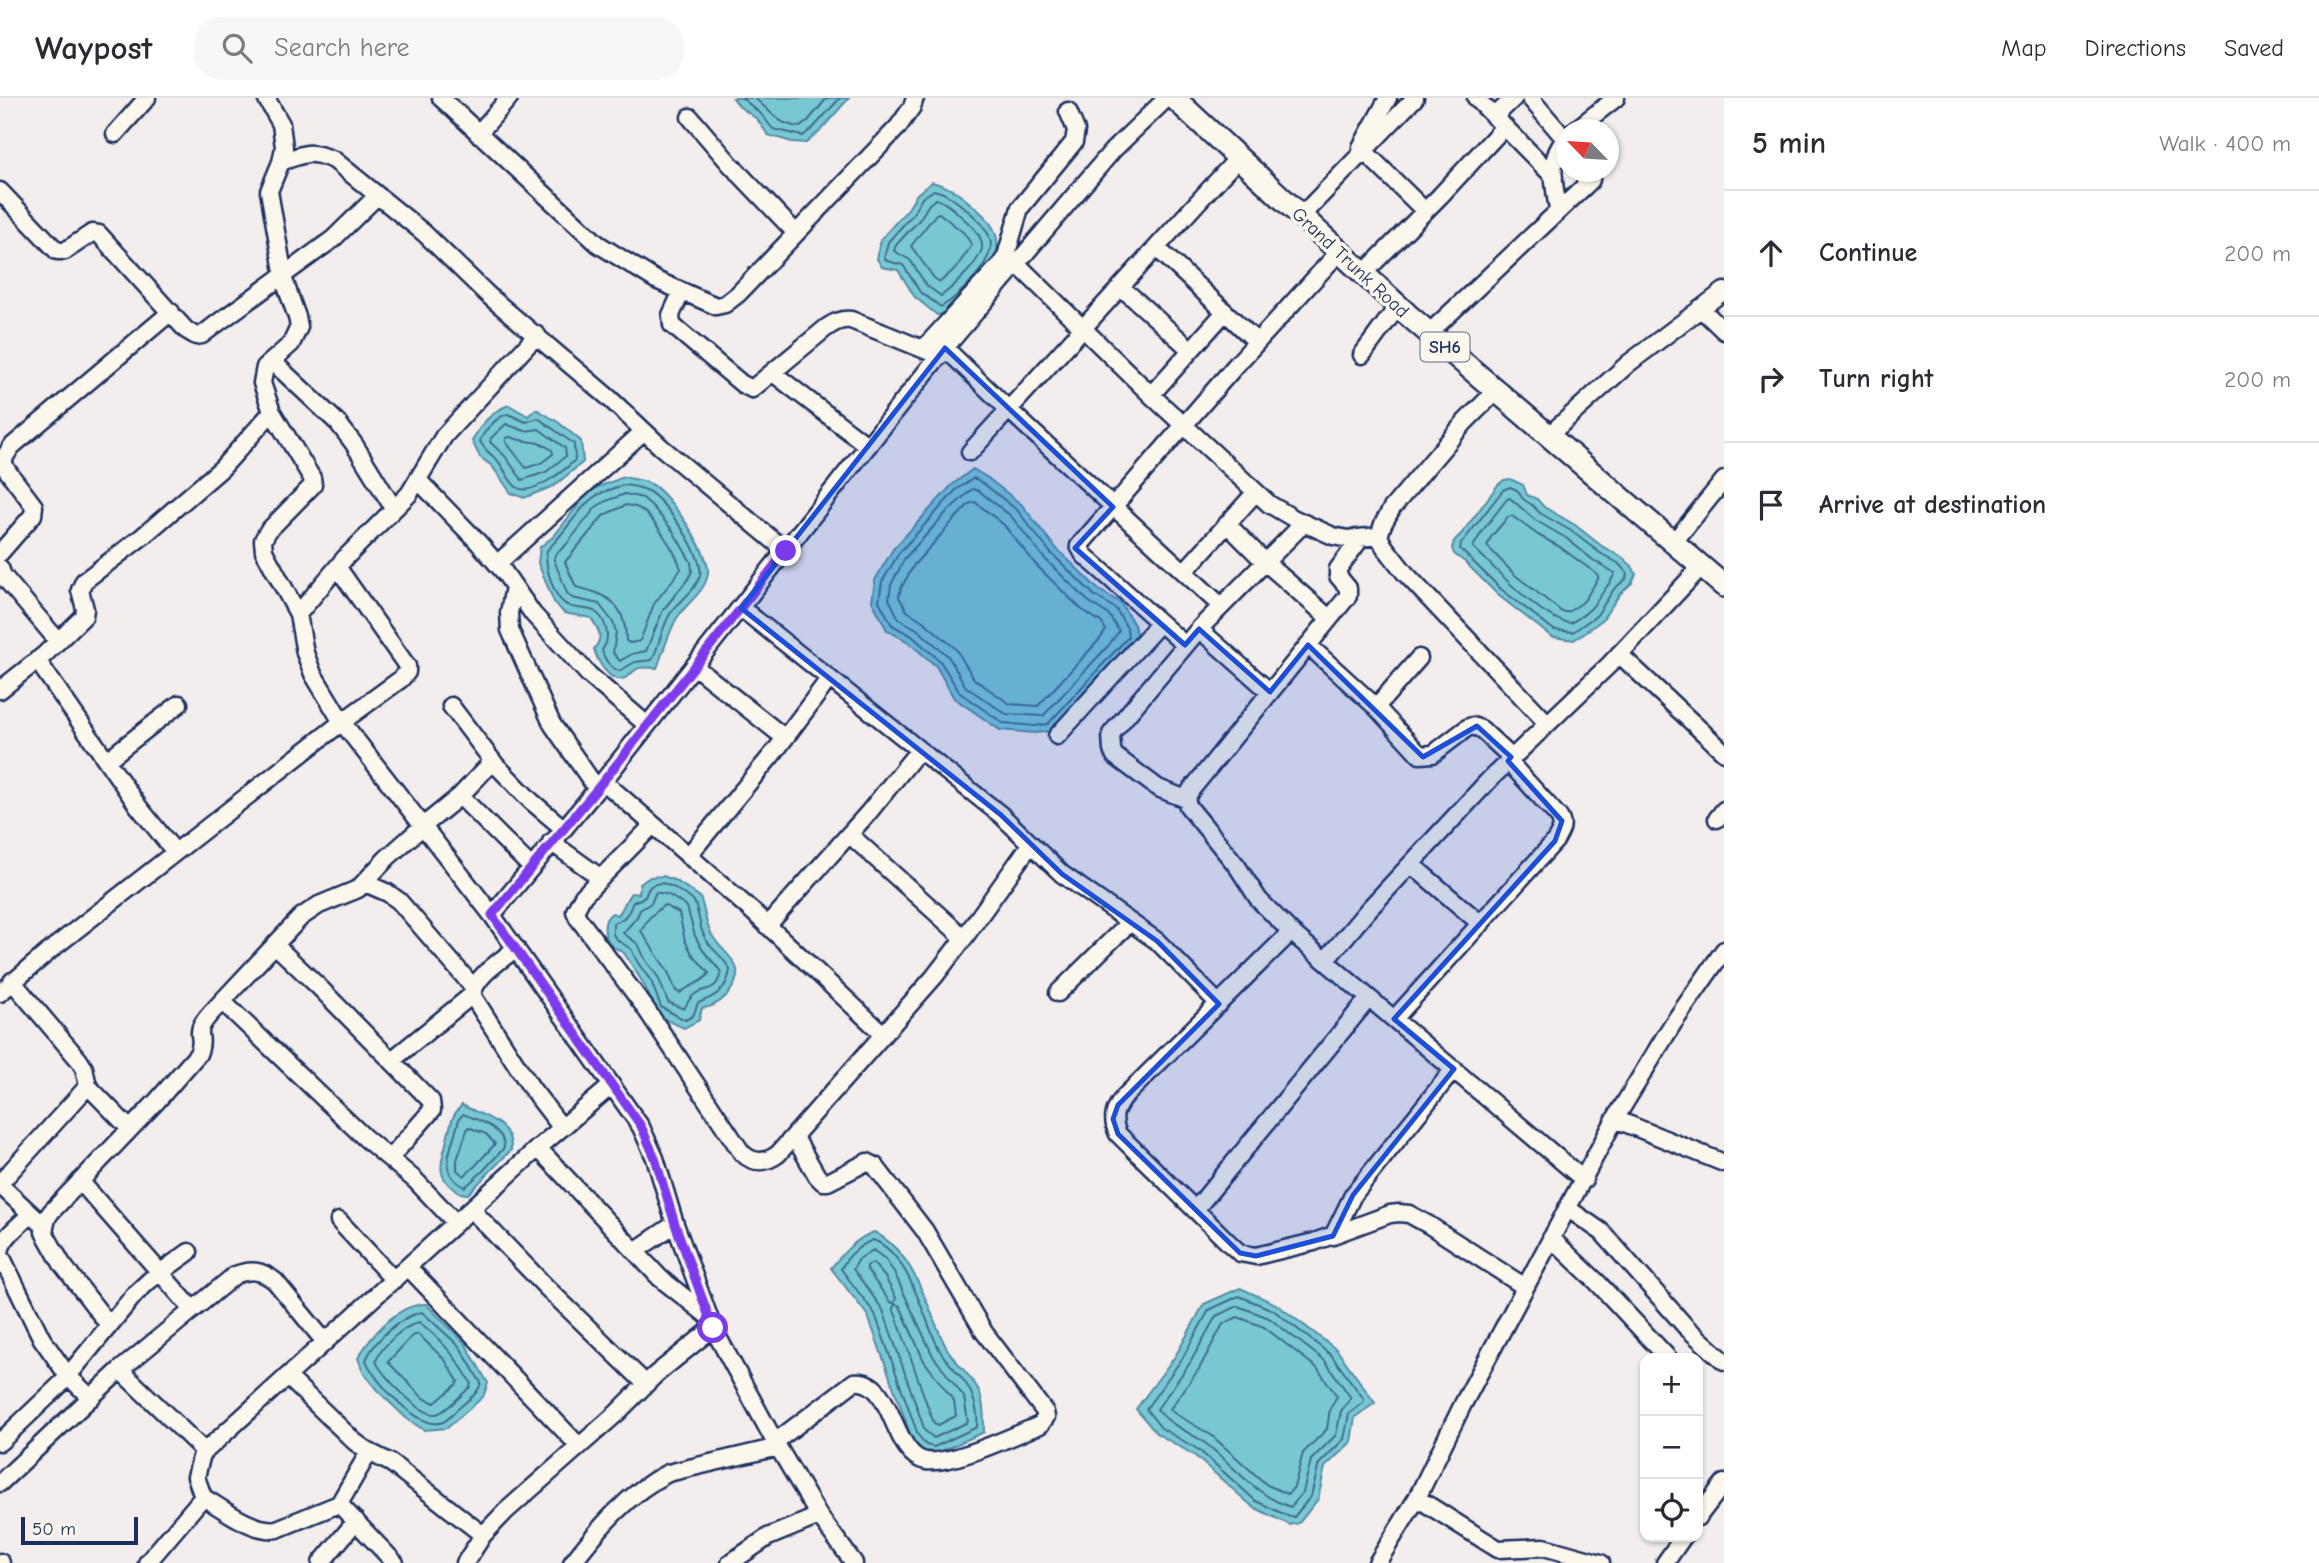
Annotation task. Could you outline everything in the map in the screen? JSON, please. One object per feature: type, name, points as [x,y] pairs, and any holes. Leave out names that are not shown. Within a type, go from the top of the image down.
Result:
[{"type":"main road","name":"Grand Trunk Road","points":[[1174,98],[1398,306],[1724,586]]},
{"type":"street","points":[[115,134],[147,98]]},
{"type":"street","points":[[266,98],[281,124],[284,147],[269,191],[284,275],[299,327],[291,344],[265,368],[262,383],[272,412],[312,478],[313,485],[268,531],[263,540],[264,551],[298,614],[305,653],[313,674],[342,722],[492,915],[641,1126],[655,1158],[675,1224],[711,1323],[819,1516],[854,1563]]},
{"type":"street","points":[[441,98],[598,244],[656,280],[716,306],[726,304],[738,294],[898,127],[915,98]]},
{"type":"street","points":[[478,134],[509,98]]},
{"type":"street","points":[[934,351],[1017,264],[1113,150],[1167,98]]},
{"type":"street","points":[[1351,165],[1388,98]]},
{"type":"street","points":[[1301,216],[1415,98]]},
{"type":"street","points":[[1476,98],[1553,177]]},
{"type":"street","points":[[1363,274],[1425,211],[1499,122],[1514,98]]},
{"type":"street","points":[[1530,98],[1556,128]]},
{"type":"street","points":[[1589,119],[1616,98]]},
{"type":"street","points":[[492,915],[600,785],[868,446],[934,351],[1006,256],[1020,208],[1074,142],[1076,130],[1068,111]]},
{"type":"street","points":[[690,117],[730,165],[796,233]]},
{"type":"street","points":[[1364,151],[1425,211]]},
{"type":"street","points":[[281,162],[317,153],[334,160],[424,233],[488,295],[786,551]]},
{"type":"street","points":[[1556,153],[1552,164],[1559,211]]},
{"type":"street","points":[[970,452],[1238,158]]},
{"type":"street","points":[[1429,333],[1589,182]]},
{"type":"street","points":[[0,191],[57,251],[65,251],[92,233],[99,234],[186,330],[195,336],[202,335],[333,239],[377,196]]},
{"type":"street","points":[[1157,247],[1257,342]]},
{"type":"street","points":[[1185,645],[1080,550],[1082,541],[1339,252]]},
{"type":"street","points":[[1017,264],[1151,396],[1278,510],[1333,536],[1348,540],[1379,536]]},
{"type":"street","points":[[1121,287],[1191,350]]},
{"type":"street","points":[[1548,436],[1629,363],[1724,290]]},
{"type":"street","points":[[682,292],[670,320],[676,331],[747,388],[757,387],[826,328],[844,319],[934,351],[1009,410],[1221,606]]},
{"type":"street","points":[[1362,355],[1398,306]]},
{"type":"street","points":[[1700,308],[1724,331]]},
{"type":"street","points":[[0,553],[33,515],[34,506],[6,468],[3,460],[5,454],[171,312]]},
{"type":"street","points":[[1151,396],[1225,312]]},
{"type":"street","points":[[298,614],[418,480],[444,436],[537,335]]},
{"type":"street","points":[[272,361],[338,424],[354,444],[394,509]]},
{"type":"street","points":[[773,373],[868,446]]},
{"type":"street","points":[[1496,391],[1465,422],[1391,508],[1379,536],[1384,547],[1405,573],[1547,723]]},
{"type":"street","points":[[0,688],[37,660],[84,616],[80,590],[84,581],[143,536],[222,468],[272,412]]},
{"type":"street","points":[[496,564],[644,431]]},
{"type":"street","points":[[418,480],[477,541],[533,614],[589,676],[647,725]]},
{"type":"street","points":[[1673,543],[1724,481]]},
{"type":"street","points":[[1184,572],[1256,492]]},
{"type":"street","points":[[1304,523],[1199,629],[1118,724],[1110,741],[1115,756],[1148,782],[1186,799],[1191,812],[1237,866],[1259,900],[1292,932],[1584,1180]]},
{"type":"street","points":[[1227,524],[1265,562],[1329,618]]},
{"type":"street","points":[[1186,799],[1349,592],[1338,576],[1338,569],[1361,538]]},
{"type":"street","points":[[1325,961],[1368,910],[1510,759],[1619,654],[1701,566]]},
{"type":"street","points":[[0,568],[3,576],[58,641]]},
{"type":"street","points":[[0,993],[175,852],[407,672],[407,666],[338,568]]},
{"type":"street","points":[[514,587],[509,613],[510,630],[551,724],[600,785],[653,825],[883,1034]]},
{"type":"street","points":[[741,608],[1001,816],[1062,874],[1157,942],[1219,1004]]},
{"type":"street","points":[[1056,736],[1160,623]]},
{"type":"street","points":[[1199,629],[1270,692]]},
{"type":"street","points":[[1308,645],[1376,707],[1420,755],[1433,754],[1467,728],[1472,726],[1481,729],[1562,821],[1555,841],[1394,1019]]},
{"type":"street","points":[[1619,654],[1724,752]]},
{"type":"street","points":[[1376,707],[1419,658]]},
{"type":"street","points":[[37,660],[138,806],[175,852]]},
{"type":"street","points":[[694,666],[785,738]]},
{"type":"street","points":[[688,856],[830,679]]},
{"type":"street","points":[[107,760],[179,704]]},
{"type":"street","points":[[451,706],[495,764],[531,801],[563,828]]},
{"type":"street","points":[[767,926],[919,750]]},
{"type":"street","points":[[110,1325],[62,1264],[44,1232],[51,1212],[198,1054],[201,1047],[200,1025],[275,946],[310,911],[358,889],[387,858],[460,796],[487,765],[495,764]]},
{"type":"street","points":[[460,796],[531,867]]},
{"type":"street","points":[[653,825],[577,904],[575,911],[645,1006],[742,1153],[755,1161],[771,1160],[934,977],[1030,845]]},
{"type":"street","points":[[849,834],[964,938]]},
{"type":"street","points":[[551,842],[601,878]]},
{"type":"street","points":[[1412,865],[1481,924]]},
{"type":"street","points":[[365,883],[379,887],[399,901],[473,992],[532,1088],[562,1128]]},
{"type":"street","points":[[1058,993],[1130,922]]},
{"type":"street","points":[[1292,932],[1124,1097],[1114,1111],[1113,1119],[1118,1134],[1231,1245],[1247,1256],[1333,1236],[1390,1214],[1409,1214],[1525,1287]]},
{"type":"street","points":[[275,946],[425,1093],[433,1105],[427,1116],[390,1158]]},
{"type":"street","points":[[392,1060],[473,992],[480,979],[516,948]]},
{"type":"street","points":[[1383,1561],[1550,1238],[1615,1119],[1672,1025],[1724,950]]},
{"type":"street","points":[[12,981],[84,1068],[88,1086],[130,1129]]},
{"type":"street","points":[[1195,1210],[1369,998]]},
{"type":"street","points":[[222,1001],[365,1138],[415,1180],[456,1223]]},
{"type":"street","points":[[1333,1236],[1353,1195],[1454,1069]]},
{"type":"street","points":[[44,1226],[0,1184],[88,1086]]},
{"type":"street","points":[[369,1452],[339,1504],[267,1531],[203,1497],[196,1477],[203,1453],[538,1148],[611,1086]]},
{"type":"street","points":[[1615,1119],[1724,1163]]},
{"type":"street","points":[[572,1563],[602,1527],[652,1481],[668,1473],[777,1444],[854,1381],[863,1381],[880,1394],[907,1446],[923,1461],[956,1457],[976,1450],[1040,1425],[1046,1417],[984,1332],[918,1220],[875,1166],[867,1162],[823,1182],[794,1136]]},
{"type":"street","points":[[538,1148],[660,1278],[711,1323]]},
{"type":"street","points":[[80,1181],[193,1310]]},
{"type":"street","points":[[1567,1208],[1602,1232],[1686,1327],[1724,1361]]},
{"type":"street","points":[[471,1209],[546,1287],[646,1384]]},
{"type":"street","points":[[31,1214],[6,1238],[0,1253],[42,1339],[79,1386]]},
{"type":"street","points":[[339,1221],[394,1280]]},
{"type":"street","points":[[635,1251],[675,1224]]},
{"type":"street","points":[[1550,1238],[1597,1282],[1663,1353]]},
{"type":"street","points":[[0,1483],[79,1386],[110,1325],[135,1294],[189,1252]]},
{"type":"street","points":[[408,1267],[579,1446]]},
{"type":"street","points":[[0,1441],[79,1386],[120,1370],[235,1275],[257,1270],[266,1273],[325,1342]]},
{"type":"street","points":[[465,1563],[483,1535],[506,1511],[711,1323]]},
{"type":"street","points":[[120,1370],[201,1448],[203,1453]]},
{"type":"street","points":[[288,1376],[355,1442],[391,1463],[483,1535]]},
{"type":"street","points":[[1703,1505],[1724,1483]]},
{"type":"street","points":[[147,1563],[203,1497]]},
{"type":"street","points":[[1417,1498],[1498,1549],[1544,1547],[1601,1563]]},
{"type":"street","points":[[339,1504],[395,1563]]},
{"type":"street","points":[[730,1563],[768,1537],[819,1516]]},
{"type":"street","points":[[321,1563],[356,1521]]},
{"type":"street","points":[[1665,1563],[1680,1542]]},
{"type":"highlighted area","points":[[945,348],[1113,507],[1075,548],[1185,645],[1199,629],[1270,692],[1308,645],[1423,757],[1477,726],[1511,757],[1508,761],[1562,821],[1555,841],[1394,1019],[1454,1069],[1353,1195],[1333,1236],[1256,1256],[1240,1253],[1118,1134],[1113,1119],[1118,1105],[1219,1004],[1157,941],[1062,874],[1001,815],[741,608]]},
{"type":"water","points":[[733,98],[849,98],[806,143],[768,135],[757,119],[740,107]]},
{"type":"water","points":[[932,182],[956,193],[978,210],[991,225],[997,239],[991,265],[982,278],[946,314],[937,315],[915,297],[898,270],[882,267],[877,259],[881,239],[908,209],[917,194]]},
{"type":"water","points":[[509,405],[528,416],[536,409],[558,422],[581,441],[583,462],[554,486],[524,498],[511,493],[492,466],[480,457],[472,441],[488,419]]},
{"type":"water","points":[[973,469],[1022,505],[1055,547],[1099,590],[1121,603],[1134,625],[1137,637],[1052,731],[1035,733],[1000,730],[954,698],[936,666],[907,641],[887,630],[872,601],[875,580],[893,549],[952,485]]},
{"type":"water","points":[[624,477],[651,484],[668,499],[696,538],[708,573],[704,586],[674,623],[657,668],[639,668],[627,677],[619,679],[609,674],[598,659],[594,649],[599,641],[599,634],[591,618],[564,613],[554,602],[538,563],[540,547],[554,536],[586,495]]},
{"type":"water","points":[[1510,479],[1523,485],[1527,495],[1537,499],[1544,507],[1622,557],[1636,574],[1632,583],[1620,594],[1602,620],[1574,640],[1552,637],[1498,595],[1454,554],[1454,541],[1498,485]]},
{"type":"water","points":[[663,876],[700,897],[709,929],[736,966],[735,984],[727,995],[716,1004],[702,1008],[699,1020],[684,1028],[653,1011],[639,976],[625,954],[610,944],[605,930],[608,916],[612,913],[618,915],[631,893],[639,894],[640,884],[650,877]]},
{"type":"water","points":[[462,1105],[502,1126],[510,1140],[511,1150],[468,1194],[447,1183],[443,1178],[441,1166],[452,1121]]},
{"type":"water","points":[[874,1232],[900,1253],[910,1267],[945,1345],[978,1389],[981,1399],[984,1432],[933,1455],[922,1451],[912,1439],[868,1316],[831,1268],[855,1242]]},
{"type":"water","points":[[1240,1288],[1276,1304],[1337,1350],[1375,1403],[1355,1417],[1351,1442],[1325,1467],[1318,1499],[1299,1523],[1290,1525],[1253,1507],[1194,1455],[1156,1433],[1136,1409],[1176,1355],[1204,1304]]},
{"type":"water","points":[[426,1304],[465,1343],[488,1383],[483,1397],[447,1428],[424,1430],[406,1418],[377,1390],[364,1374],[358,1358],[370,1340],[395,1315],[415,1305]]},
{"type":"route","points":[[713,1328],[675,1224],[655,1158],[641,1126],[492,915],[597,789],[786,551]]}]
